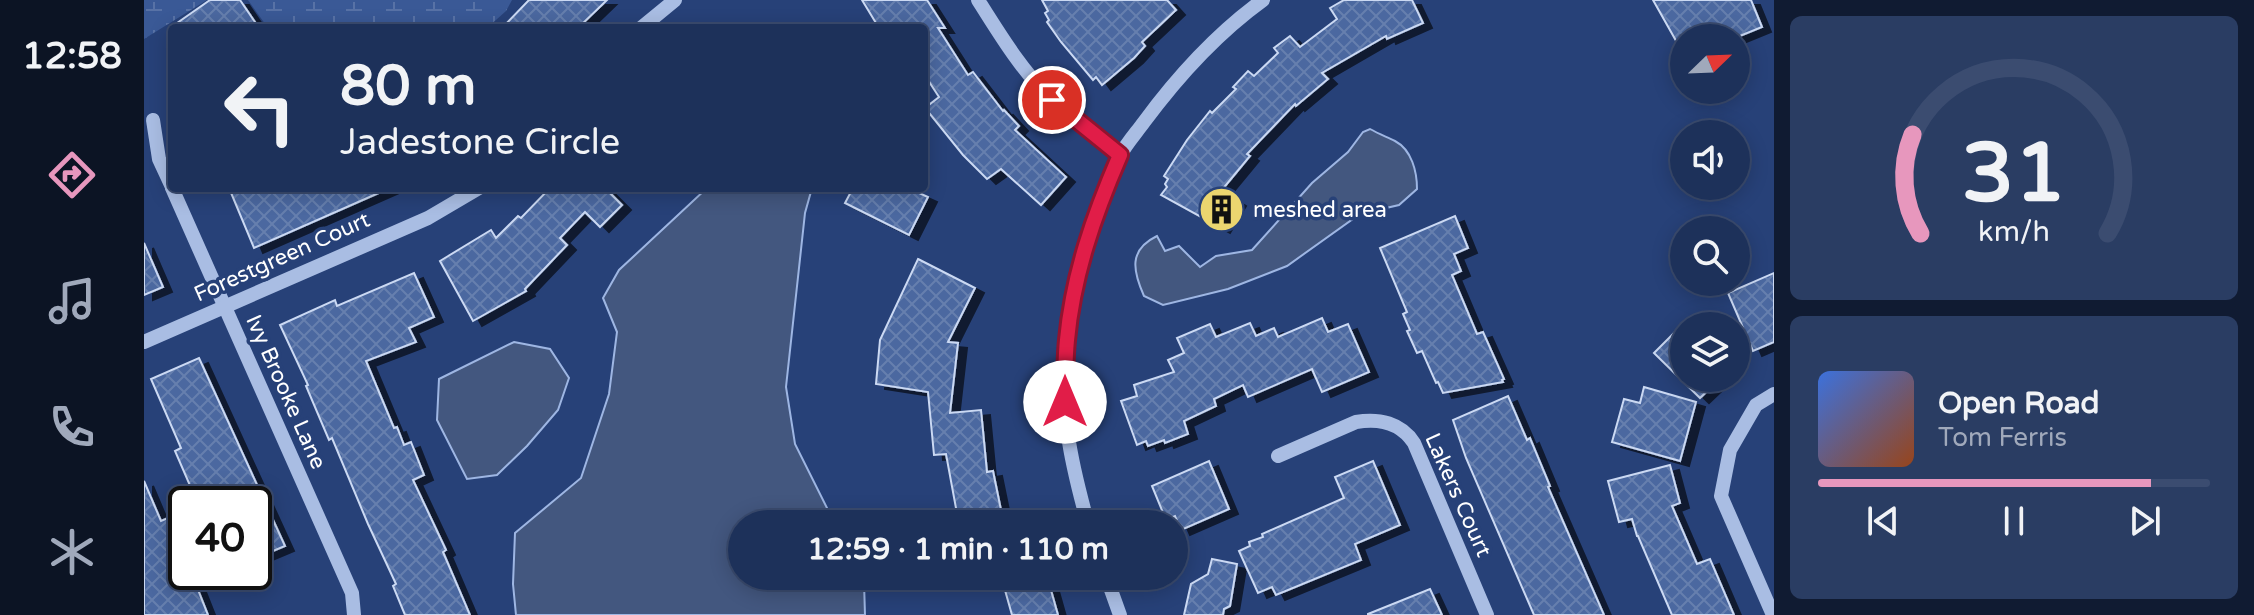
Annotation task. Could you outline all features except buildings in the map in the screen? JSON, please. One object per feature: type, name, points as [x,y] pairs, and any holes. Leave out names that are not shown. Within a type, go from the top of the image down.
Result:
[{"type":"street","points":[[646,24],[675,0]]},
{"type":"street","points":[[978,0],[1010,49],[1041,88],[1073,119],[1120,155]]},
{"type":"street","points":[[1085,510],[1068,432],[1065,402],[1067,340],[1082,257],[1096,212],[1120,155],[1159,101],[1196,58],[1263,0]]},
{"type":"street","name":"Ivy Brooke Lane","points":[[153,120],[159,159],[168,179]]},
{"type":"street","name":"Ivy Brooke Lane","points":[[174,192],[352,593],[354,615]]},
{"type":"street","name":"Forestgreen Court","points":[[144,342],[428,218],[473,192]]},
{"type":"street","points":[[1773,615],[1721,496],[1730,450],[1756,405],[1774,394]]},
{"type":"street","name":"Lakers Court","points":[[1278,456],[1366,420],[1393,424],[1404,432],[1414,443],[1487,615]]},
{"type":"street","points":[[1111,590],[1120,615]]},
{"type":"green space","points":[[144,0],[207,0],[168,24],[144,39]]},
{"type":"green space","points":[[248,0],[512,0],[506,11],[491,24],[265,24]]},
{"type":"shaded area","points":[[1370,129],[1401,145],[1412,162],[1417,189],[1399,205],[1360,214],[1287,266],[1228,289],[1163,305],[1144,296],[1137,278],[1136,262],[1141,248],[1148,242],[1157,236],[1165,251],[1179,246],[1200,267],[1216,256],[1252,250],[1312,183],[1348,152],[1363,132]]},
{"type":"shaded area","points":[[703,192],[811,192],[805,213],[786,387],[795,444],[828,510],[728,510],[728,590],[864,590],[865,615],[516,615],[513,584],[515,533],[581,478],[609,394],[617,332],[603,298],[619,270]]},
{"type":"shaded area","points":[[514,342],[550,349],[569,378],[558,410],[527,446],[497,475],[467,479],[437,420],[439,379]]},
{"type":"place","name":"meshed area","points":[[1222,210]]},
{"type":"route","points":[[1052,100],[1120,155],[1096,212],[1078,272],[1067,340],[1065,402]]}]
